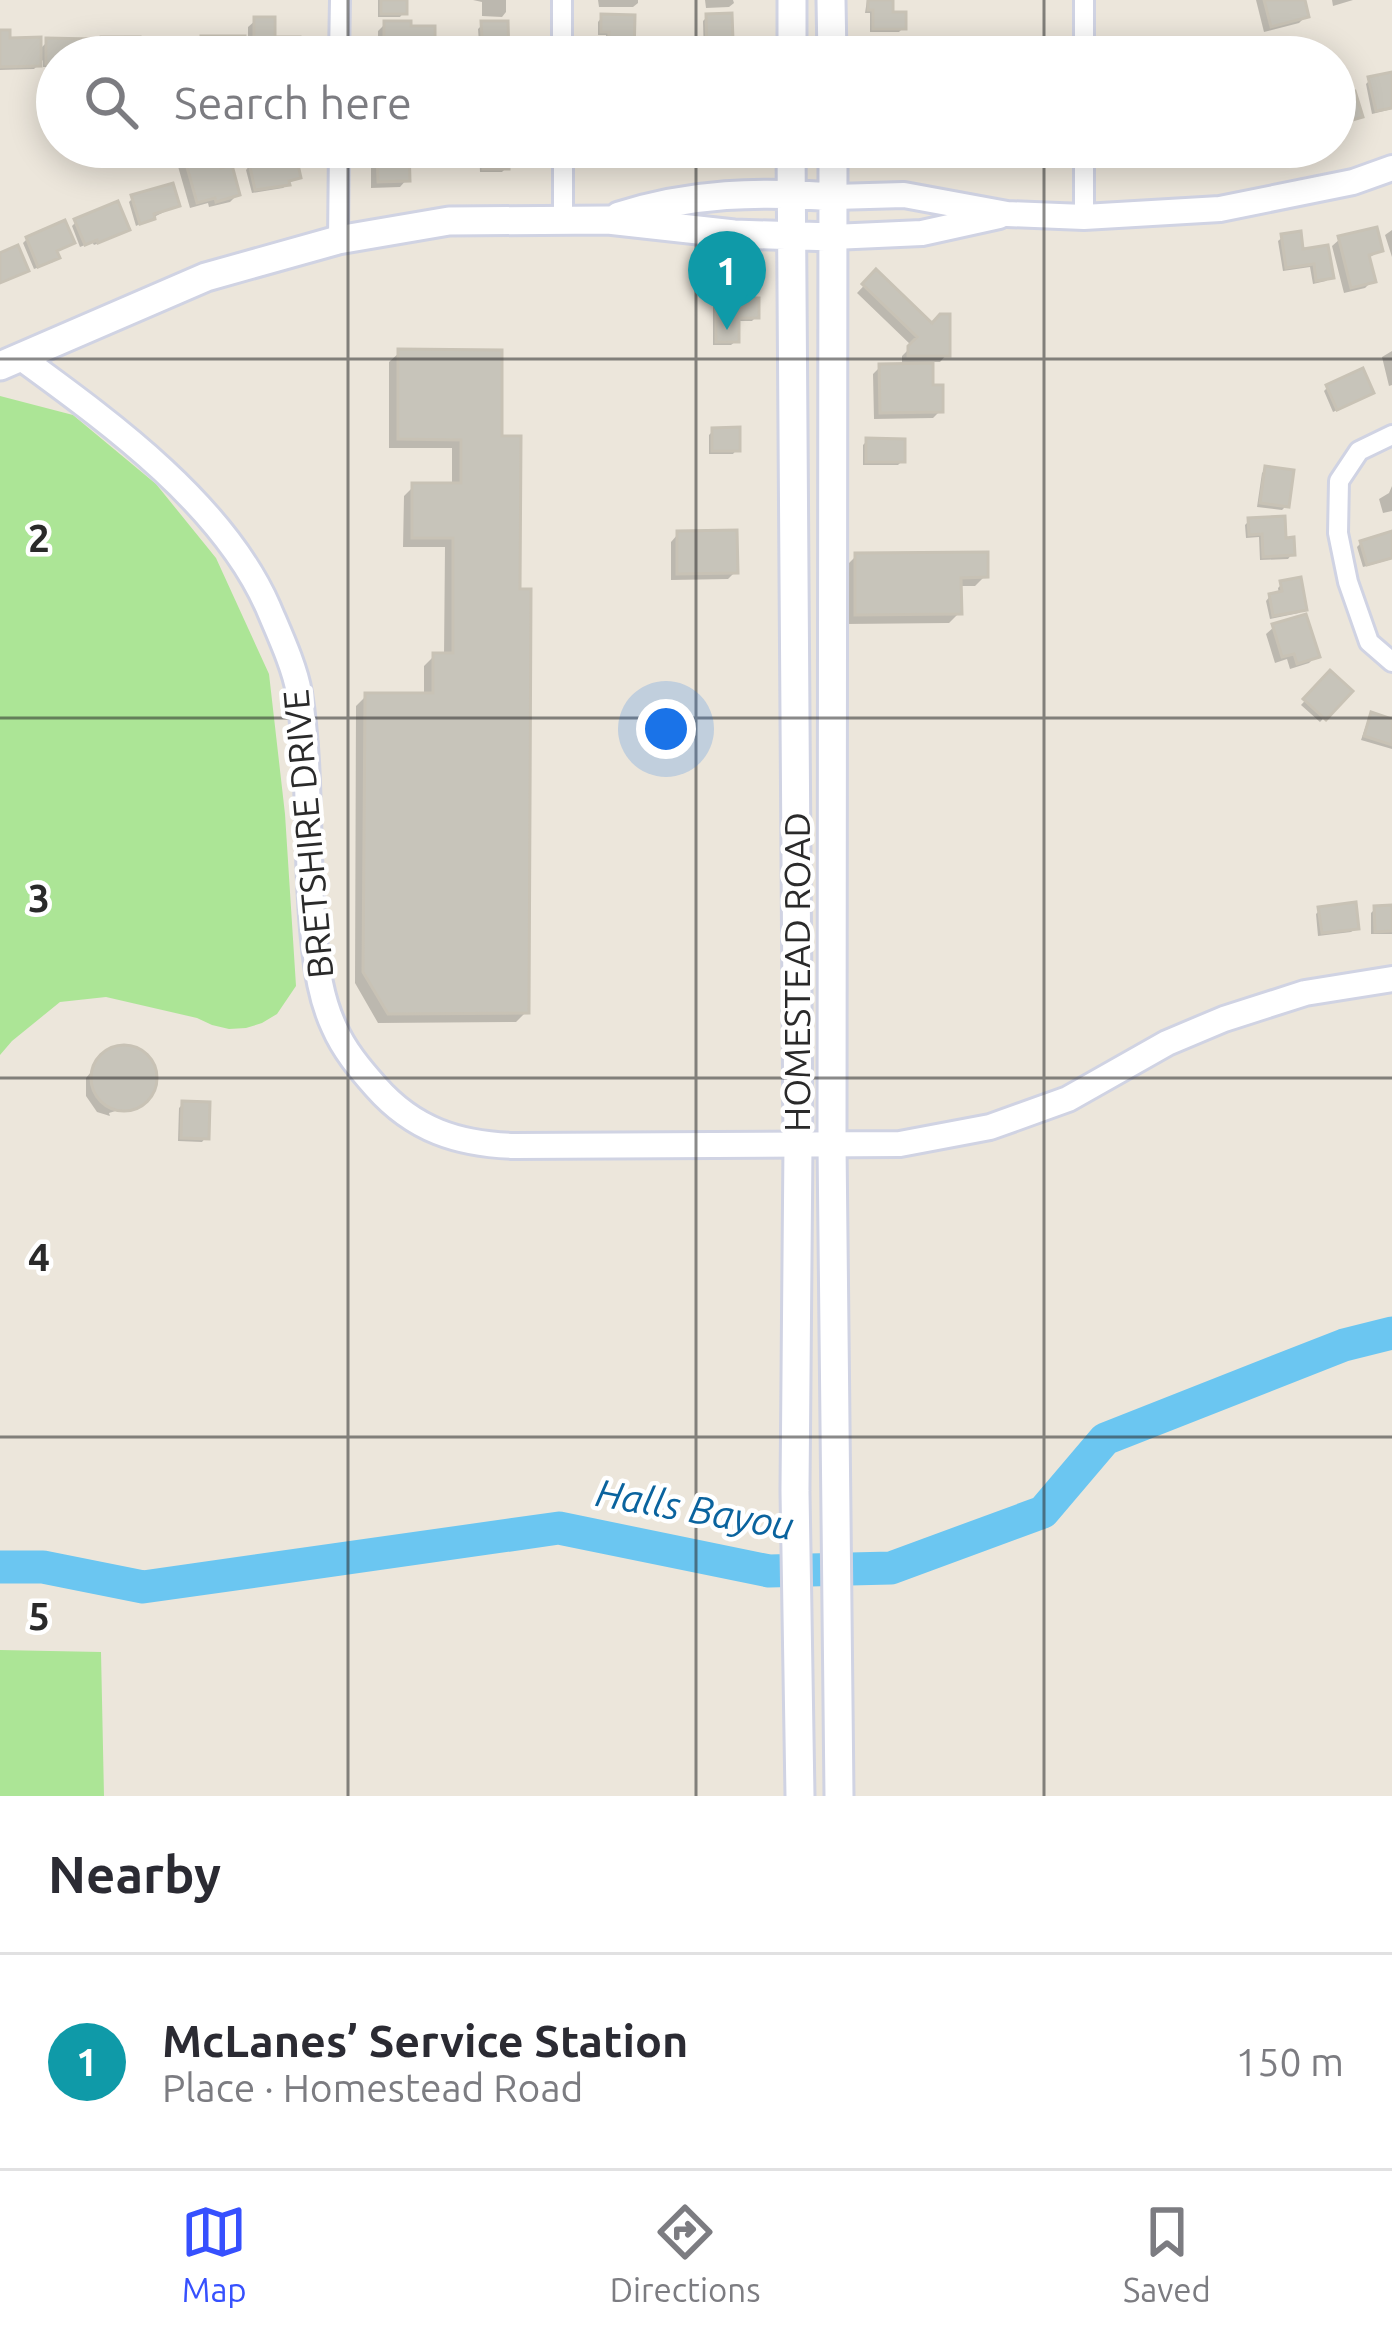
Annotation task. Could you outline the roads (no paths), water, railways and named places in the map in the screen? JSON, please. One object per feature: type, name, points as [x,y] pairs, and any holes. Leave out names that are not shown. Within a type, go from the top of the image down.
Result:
[{"type":"main road","points":[[792,0],[792,36]]},
{"type":"main road","points":[[831,0],[832,36]]},
{"type":"main road","name":"HOMESTEAD ROAD","points":[[791,168],[800,1796]]},
{"type":"main road","name":"HOMESTEAD ROAD","points":[[833,168],[832,1144],[839,1796]]},
{"type":"main road","points":[[608,220],[698,197],[742,193],[834,196]]},
{"type":"main road","points":[[6,355],[206,277],[338,241],[449,221],[608,220],[734,234],[833,237]]},
{"type":"main road","points":[[796,883],[832,881]]},
{"type":"main road","points":[[796,1434],[835,1435]]},
{"type":"main road","points":[[799,1704],[838,1701]]},
{"type":"street","points":[[339,36],[340,0]]},
{"type":"street","points":[[562,0],[562,36]]},
{"type":"street","points":[[1084,0],[1084,36]]},
{"type":"street","points":[[338,241],[339,168]]},
{"type":"street","points":[[563,168],[563,219]]},
{"type":"street","points":[[1084,168],[1084,217]]},
{"type":"street","points":[[834,196],[904,195],[1007,214],[1084,217],[1220,209],[1352,182],[1392,168]]},
{"type":"street","points":[[833,237],[922,233],[1007,214]]},
{"type":"street","name":"BRETSHIRE DRIVE","points":[[6,355],[137,448],[218,526],[266,604],[298,688],[307,778],[309,898],[319,986],[334,1027],[356,1064],[412,1119],[444,1135],[478,1144],[900,1144],[990,1127],[1068,1099],[1167,1043],[1224,1019],[1305,993],[1392,979]]},
{"type":"street","points":[[1392,435],[1359,451],[1339,481],[1338,532],[1348,582],[1369,642],[1392,662]]},
{"type":"waterway","name":"Halls Bayou","points":[[0,1567],[43,1567],[143,1587],[559,1528],[769,1571],[891,1568],[1043,1512],[1105,1439],[1344,1345],[1392,1333]]},
{"type":"place","name":"McLanes’ Service Station","points":[[727,330]]}]
